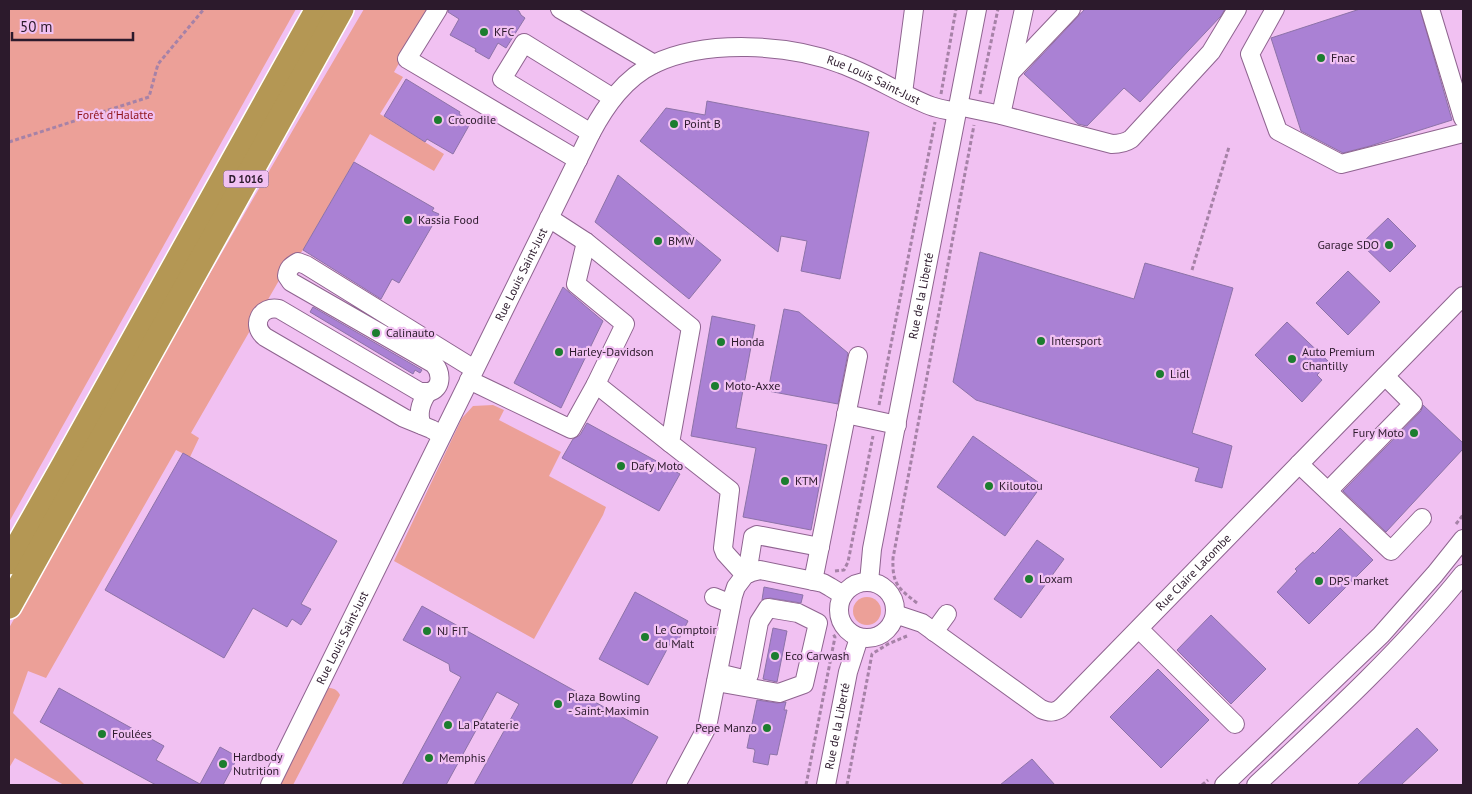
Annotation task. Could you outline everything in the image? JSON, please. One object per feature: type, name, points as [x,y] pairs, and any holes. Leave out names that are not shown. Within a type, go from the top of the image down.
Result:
[{"type":"highway","name":"D 1016","points":[[9,562],[318,9]]},
{"type":"highway","name":"D 1016","points":[[9,606],[341,9]]},
{"type":"street","points":[[438,9],[407,59],[578,160]]},
{"type":"street","points":[[903,93],[914,9]]},
{"type":"street","name":"Rue de la Liberté","points":[[869,582],[872,549],[977,9]]},
{"type":"street","points":[[1002,115],[1024,9]]},
{"type":"street","points":[[1010,72],[1071,9]]},
{"type":"street","name":"Rue Louis Saint-Just","points":[[270,785],[591,133],[613,98],[630,81],[654,64],[678,55],[705,50],[769,48],[804,53],[831,60],[938,108],[1002,115],[1118,144],[1131,139],[1211,52],[1237,9]]},
{"type":"street","points":[[1275,9],[1250,54],[1278,131],[1341,164],[1463,132]]},
{"type":"street","points":[[1430,9],[1463,118]]},
{"type":"street","points":[[565,10],[654,64]]},
{"type":"street","points":[[591,133],[502,80],[524,43],[613,98]]},
{"type":"street","points":[[549,218],[586,242],[691,327],[670,443]]},
{"type":"street","points":[[442,434],[404,418],[265,337],[260,332],[258,326],[262,313],[274,308],[279,309],[420,392],[428,392],[436,388],[440,381],[440,374],[434,364],[291,282],[287,276],[288,270],[298,262],[306,265],[471,375],[571,429],[596,384],[625,324],[576,284],[586,242]]},
{"type":"street","name":"Rue Claire Lacombe","points":[[895,614],[928,628],[1041,709],[1056,712],[1064,706],[1463,296]]},
{"type":"street","points":[[813,581],[858,356]]},
{"type":"street","points":[[1328,491],[1413,404],[1385,376]]},
{"type":"street","points":[[596,384],[730,490],[722,548],[725,554],[746,575]]},
{"type":"street","points":[[422,425],[419,415],[428,392]]},
{"type":"street","points":[[846,414],[897,425]]},
{"type":"street","points":[[1299,464],[1391,551],[1422,518]]},
{"type":"street","points":[[676,785],[707,727],[731,604],[736,587],[746,575],[753,537],[757,535],[820,547]]},
{"type":"street","points":[[1224,785],[1387,629],[1463,539]]},
{"type":"street","points":[[746,575],[760,570],[813,581],[837,591],[849,589],[856,584],[869,582],[881,586],[890,594],[894,602],[895,614],[890,626],[881,635],[868,639],[859,638],[848,632],[841,620],[837,591]]},
{"type":"street","points":[[1256,785],[1388,659],[1433,611],[1463,574]]},
{"type":"street","points":[[714,597],[731,604]]},
{"type":"street","points":[[768,608],[798,613],[818,624],[804,684],[779,693],[717,678],[743,679],[749,675],[759,622],[768,608]]},
{"type":"street","points":[[928,628],[947,614]]},
{"type":"street","points":[[1138,628],[1235,724]]},
{"type":"street","name":"Rue de la Liberté","points":[[826,785],[848,672],[859,638]]},
{"type":"path","points":[[9,142],[149,97],[158,64],[204,9]]},
{"type":"path","points":[[837,591],[834,571],[844,570],[848,562],[956,9]]},
{"type":"path","points":[[847,785],[872,654],[897,639],[914,635],[928,628],[929,612],[901,590],[896,583],[892,568],[892,558],[998,9]]},
{"type":"path","points":[[1192,270],[1229,147]]},
{"type":"path","points":[[806,785],[834,637],[832,630]]},
{"type":"green space","name":"Forêt d'Halatte","points":[[9,9],[296,9],[9,522]]},
{"type":"green space","points":[[364,9],[430,9],[394,72],[403,77],[380,114],[444,154],[434,171],[370,134],[303,250],[281,277],[191,433],[199,438],[190,457],[176,450],[46,678],[28,671],[13,713],[85,785],[64,785],[15,758],[9,768],[9,628],[124,422]]},
{"type":"green space","points":[[493,405],[504,410],[499,420],[561,452],[549,476],[606,507],[534,639],[394,561],[462,418],[473,406]]},
{"type":"green space","points":[[867,597],[877,601],[881,611],[877,621],[867,625],[857,621],[853,611],[857,601]]},
{"type":"green space","points":[[328,688],[335,689],[340,695],[293,785],[279,785]]},
{"type":"building","name":"KFC","points":[[449,9],[515,9],[525,18],[506,48],[498,43],[489,59],[475,51],[476,49],[450,35],[459,19],[448,12]]},
{"type":"building","points":[[1085,9],[1225,9],[1221,16],[1140,102],[1124,88],[1087,126],[1078,124],[1024,74]]},
{"type":"building","points":[[1360,9],[1420,9],[1452,120],[1343,153],[1301,131],[1271,38]]},
{"type":"building","name":"Crocodile","points":[[406,79],[460,112],[459,114],[471,122],[453,154],[427,139],[425,142],[384,116]]},
{"type":"building","points":[[707,101],[869,132],[840,279],[801,271],[807,241],[781,236],[778,252],[640,141],[666,108],[705,115]]},
{"type":"building","points":[[354,162],[434,208],[432,211],[439,214],[399,283],[392,279],[381,299],[303,250]]},
{"type":"building","name":"BMW","points":[[618,175],[721,260],[689,299],[595,222]]},
{"type":"building","name":"Garage SDO","points":[[1388,218],[1416,246],[1390,272],[1361,244]]},
{"type":"building","points":[[980,252],[1134,299],[1145,263],[1233,288],[1192,433],[1232,446],[1222,488],[1195,481],[1199,468],[976,400],[953,382]]},
{"type":"building","points":[[1348,271],[1380,302],[1348,335],[1316,303]]},
{"type":"building","name":"Harley-Davidson","points":[[563,287],[603,321],[561,408],[514,383]]},
{"type":"building","points":[[313,307],[422,370],[420,373],[415,370],[413,374],[310,312]]},
{"type":"building","points":[[784,309],[799,312],[848,353],[838,404],[768,391]]},
{"type":"building","points":[[712,316],[755,325],[736,428],[827,445],[811,530],[743,517],[756,448],[691,436]]},
{"type":"building","name":"Auto Premium Chantilly","points":[[1287,322],[1329,362],[1317,375],[1322,380],[1302,402],[1255,355]]},
{"type":"building","points":[[1423,405],[1463,443],[1463,449],[1386,532],[1343,491],[1421,411]]},
{"type":"building","name":"Dafy Moto","points":[[587,423],[680,474],[659,511],[562,458],[573,439],[580,435]]},
{"type":"building","name":"Kiloutou","points":[[973,436],[1042,485],[1005,536],[937,487]]},
{"type":"building","points":[[183,453],[337,541],[301,604],[311,609],[301,625],[292,619],[287,627],[253,608],[224,658],[105,590]]},
{"type":"building","name":"DPS market","points":[[1340,528],[1373,560],[1309,624],[1277,592],[1297,571],[1295,569],[1313,552],[1314,554]]},
{"type":"building","name":"Loxam","points":[[1037,540],[1064,559],[1021,618],[994,599]]},
{"type":"building","points":[[764,587],[803,595],[801,603],[770,598],[762,600]]},
{"type":"building","name":"Le Comptoir du Malt","points":[[635,592],[688,621],[677,643],[672,640],[648,685],[599,659]]},
{"type":"building","points":[[422,606],[658,737],[631,785],[474,785],[519,704],[497,692],[446,785],[402,785],[461,677],[450,671],[449,664],[403,640]]},
{"type":"building","points":[[1211,615],[1266,669],[1231,704],[1177,650]]},
{"type":"building","name":"Eco Carwash","points":[[773,628],[787,631],[777,682],[763,679]]},
{"type":"building","points":[[1158,669],[1209,720],[1161,768],[1110,717]]},
{"type":"building","name":"Foulées","points":[[59,688],[164,746],[156,760],[200,784],[220,747],[238,757],[223,785],[156,785],[40,722]]},
{"type":"building","name":"Pepe Manzo","points":[[757,700],[777,703],[786,702],[784,710],[787,710],[777,755],[770,754],[768,765],[753,762],[755,751],[754,749],[747,748]]},
{"type":"building","points":[[1417,728],[1438,750],[1401,785],[1357,785]]},
{"type":"building","points":[[1032,759],[1055,785],[1000,785]]},
{"type":"place","name":"KFC","points":[[484,32]]},
{"type":"place","name":"Fnac","points":[[1321,58]]},
{"type":"place","name":"Crocodile","points":[[438,120]]},
{"type":"place","name":"Point B","points":[[674,124]]},
{"type":"place","name":"Kassia Food","points":[[408,220]]},
{"type":"place","name":"BMW","points":[[658,241]]},
{"type":"place","name":"Garage SDO","points":[[1389,245]]},
{"type":"place","name":"Calinauto","points":[[376,333]]},
{"type":"place","name":"Intersport","points":[[1041,341]]},
{"type":"place","name":"Honda","points":[[721,342]]},
{"type":"place","name":"Harley-Davidson","points":[[559,352]]},
{"type":"place","name":"Auto Premium Chantilly","points":[[1292,359]]},
{"type":"place","name":"Lidl","points":[[1160,374]]},
{"type":"place","name":"Moto-Axxe","points":[[715,386]]},
{"type":"place","name":"Fury Moto","points":[[1414,433]]},
{"type":"place","name":"Dafy Moto","points":[[621,466]]},
{"type":"place","name":"KTM","points":[[785,481]]},
{"type":"place","name":"Kiloutou","points":[[989,486]]},
{"type":"place","name":"Loxam","points":[[1029,579]]},
{"type":"place","name":"DPS market","points":[[1319,581]]},
{"type":"place","name":"NJ FIT","points":[[427,631]]},
{"type":"place","name":"Le Comptoir du Malt","points":[[645,637]]},
{"type":"place","name":"Eco Carwash","points":[[775,656]]},
{"type":"place","name":"Plaza Bowling - Saint-Maximin","points":[[558,704]]},
{"type":"place","name":"La Pataterie","points":[[448,725]]},
{"type":"place","name":"Pepe Manzo","points":[[767,728]]},
{"type":"place","name":"Foulées","points":[[102,734]]},
{"type":"place","name":"Memphis","points":[[429,758]]},
{"type":"place","name":"Hardbody Nutrition","points":[[223,764]]}]
